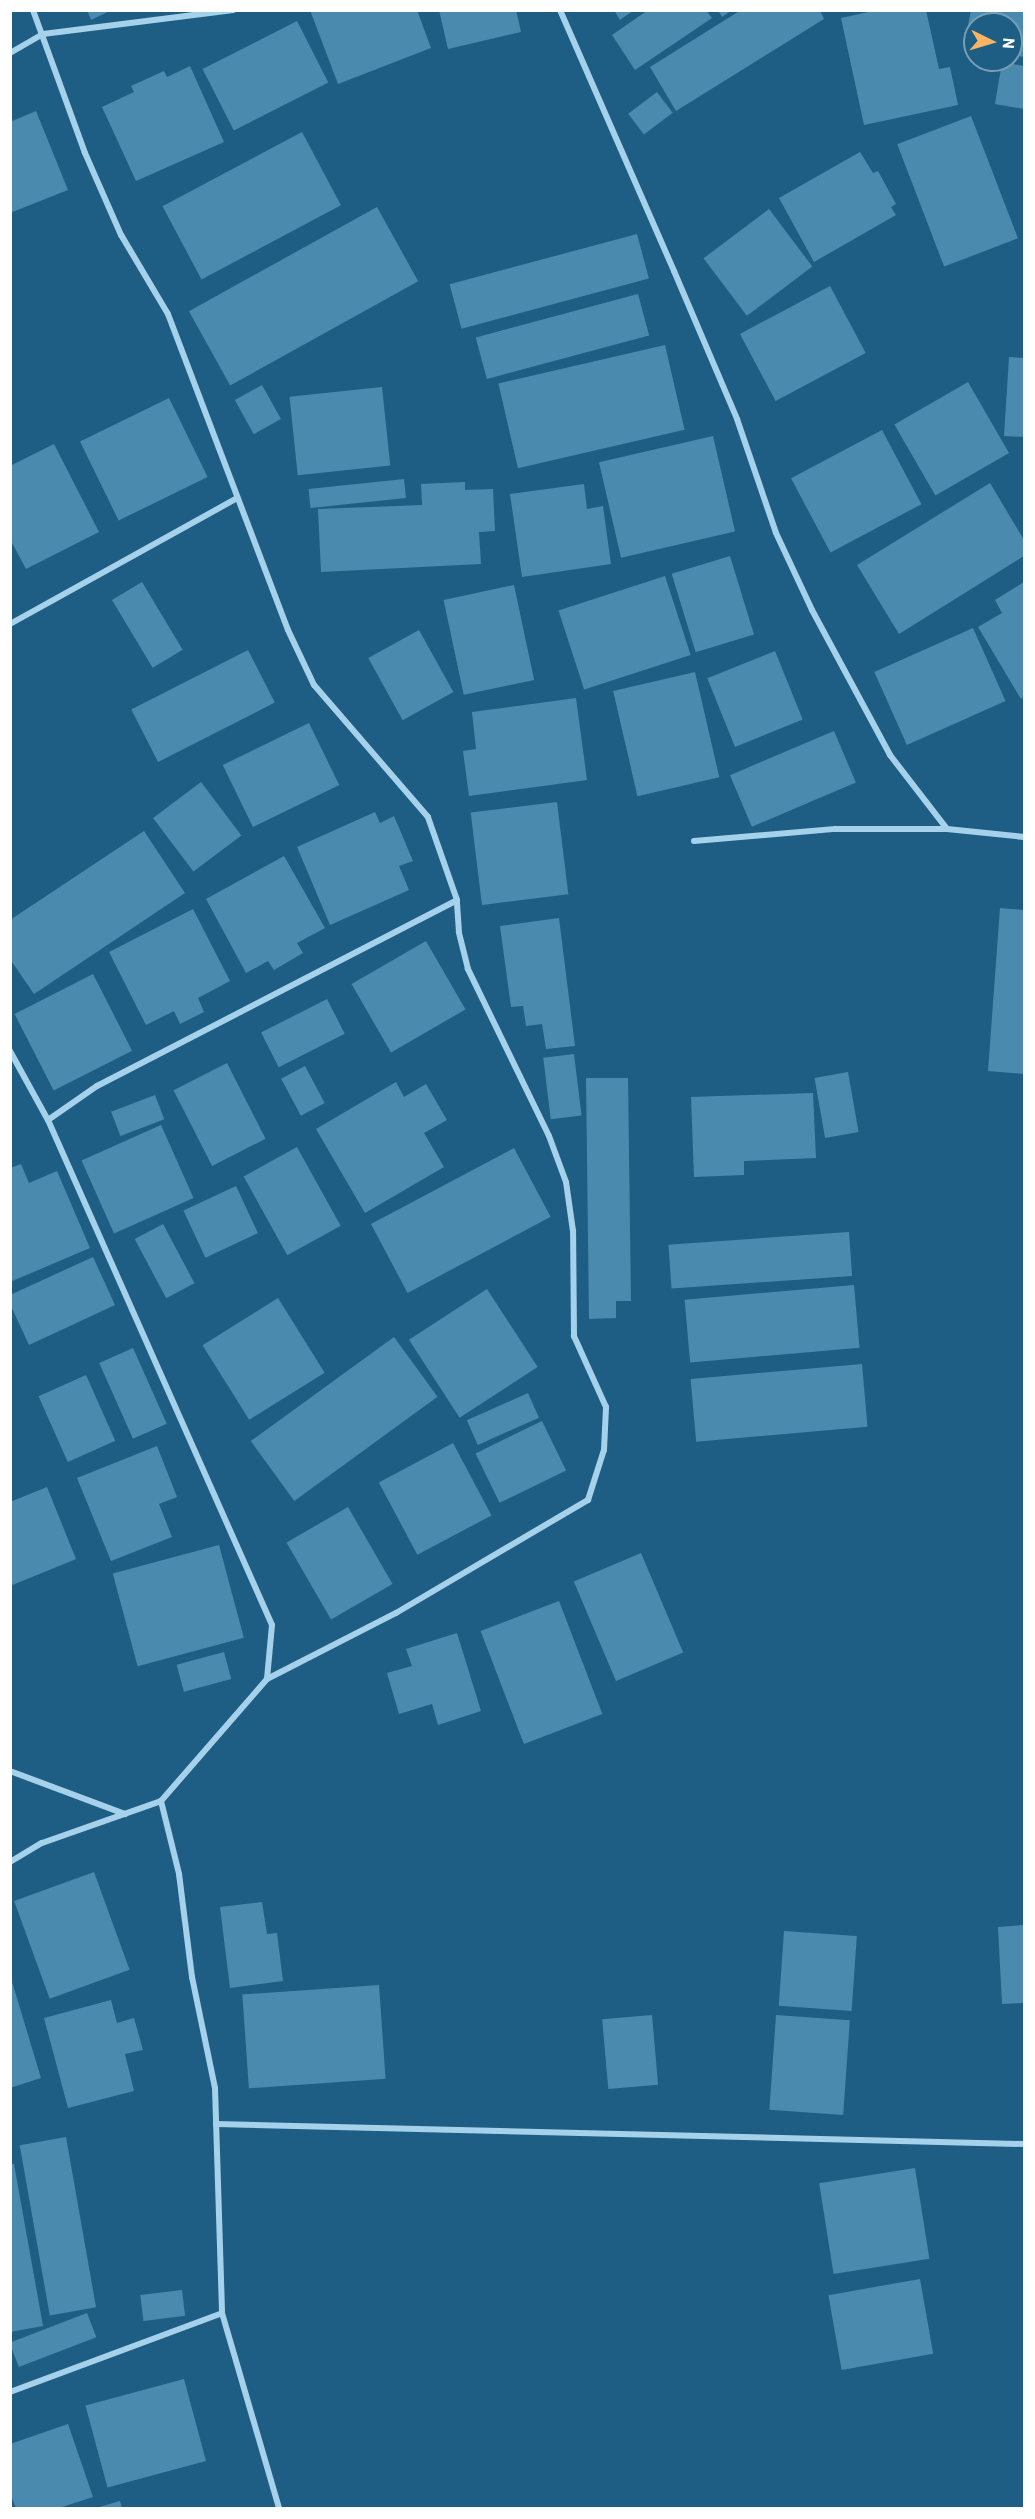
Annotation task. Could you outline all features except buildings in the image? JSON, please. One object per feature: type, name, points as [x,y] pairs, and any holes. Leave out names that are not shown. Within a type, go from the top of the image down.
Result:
[{"type":"street","points":[[10,1862],[42,1843],[160,1801],[267,1679],[396,1613],[588,1500],[604,1450],[606,1407],[574,1336],[573,1232],[566,1182],[549,1136],[468,969],[459,932],[457,900],[428,817],[314,685],[288,630],[168,314],[117,224],[85,153],[33,10]]},
{"type":"street","points":[[10,53],[43,34],[233,10]]},
{"type":"street","points":[[560,10],[679,282],[736,419],[776,533],[812,610],[890,755],[947,829]]},
{"type":"street","points":[[10,624],[237,498]]},
{"type":"street","points":[[694,841],[835,829],[947,829],[1024,837]]},
{"type":"street","points":[[48,1120],[97,1086],[457,900]]},
{"type":"street","points":[[10,1051],[48,1120],[272,1625],[267,1679]]},
{"type":"street","points":[[10,1771],[126,1814]]},
{"type":"street","points":[[160,1801],[179,1874],[192,1977],[215,2088],[222,2313],[279,2508]]},
{"type":"street","points":[[216,2124],[1024,2144]]},
{"type":"street","points":[[10,2392],[222,2313]]}]
